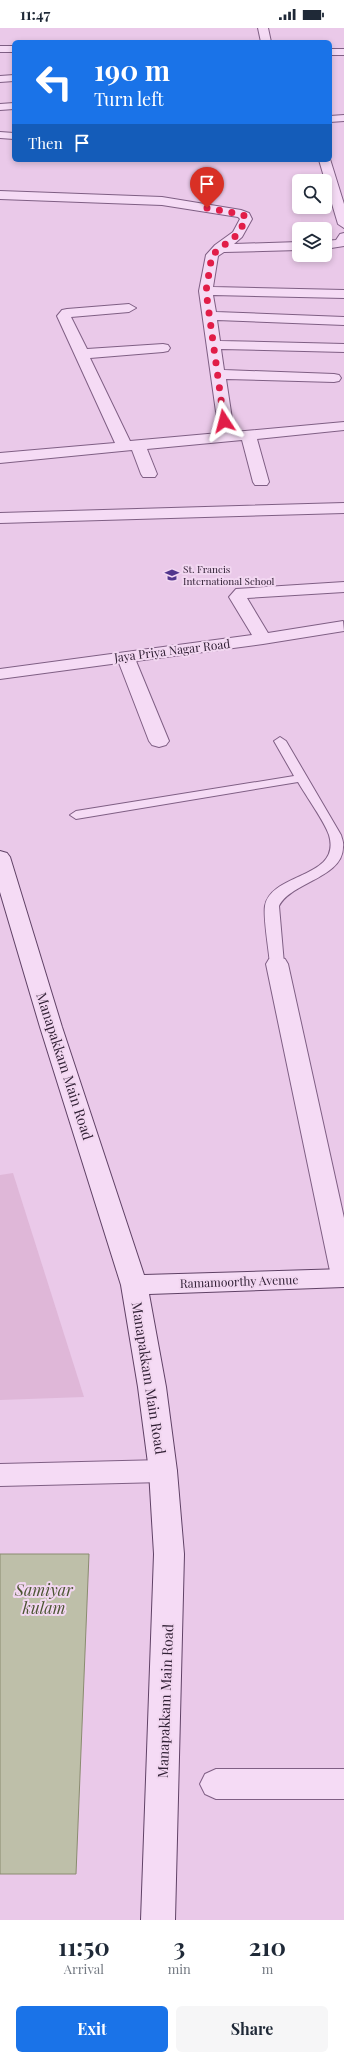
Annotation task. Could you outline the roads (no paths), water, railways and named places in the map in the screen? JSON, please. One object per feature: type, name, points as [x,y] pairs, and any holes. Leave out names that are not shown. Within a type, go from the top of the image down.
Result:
[{"type":"street","points":[[264,28],[266,40]]},
{"type":"street","points":[[0,49],[12,49]]},
{"type":"street","points":[[332,52],[344,52]]},
{"type":"street","points":[[0,79],[12,78]]},
{"type":"street","points":[[0,107],[12,106]]},
{"type":"street","points":[[332,119],[344,118]]},
{"type":"street","points":[[0,135],[12,136]]},
{"type":"street","points":[[326,162],[340,192],[344,224]]},
{"type":"street","points":[[0,195],[162,201],[245,216],[246,219],[243,228],[212,255],[206,291],[227,437]]},
{"type":"street","points":[[332,244],[340,243],[344,237]]},
{"type":"street","points":[[219,248],[292,246]]},
{"type":"street","points":[[206,291],[344,294]]},
{"type":"street","points":[[129,308],[65,314],[64,316],[82,354],[149,474]]},
{"type":"street","points":[[209,316],[344,320]]},
{"type":"street","points":[[213,345],[344,348]]},
{"type":"street","points":[[82,354],[163,348]]},
{"type":"street","points":[[217,374],[334,378]]},
{"type":"street","points":[[0,458],[344,426]]},
{"type":"street","points":[[248,435],[261,482]]},
{"type":"street","points":[[0,518],[344,508]]},
{"type":"street","points":[[263,639],[238,596],[242,593],[344,587]]},
{"type":"street","name":"Jaya Priya Nagar Road","points":[[0,674],[125,656],[263,639],[344,626]]},
{"type":"street","points":[[125,656],[160,741]]},
{"type":"street","name":"Manapakkam Main Road","points":[[0,857],[134,1285],[152,1387],[163,1471],[169,1554],[166,1696],[158,1920]]},
{"type":"street","points":[[277,964],[344,1277]]},
{"type":"street","name":"Ramamoorthy Avenue","points":[[134,1285],[344,1277]]},
{"type":"street","points":[[0,1475],[163,1471]]},
{"type":"street","points":[[216,1784],[344,1784]]},
{"type":"lane","points":[[277,964],[272,906],[282,892],[320,871],[330,862],[335,855],[337,848],[335,836],[280,741]]},
{"type":"lane","points":[[76,815],[302,778]]},
{"type":"water","name":"Samiyar kulam","points":[[0,1554],[89,1554],[76,1874],[0,1874]]},
{"type":"place","name":"St. Francis International School","points":[[172,575]]}]
